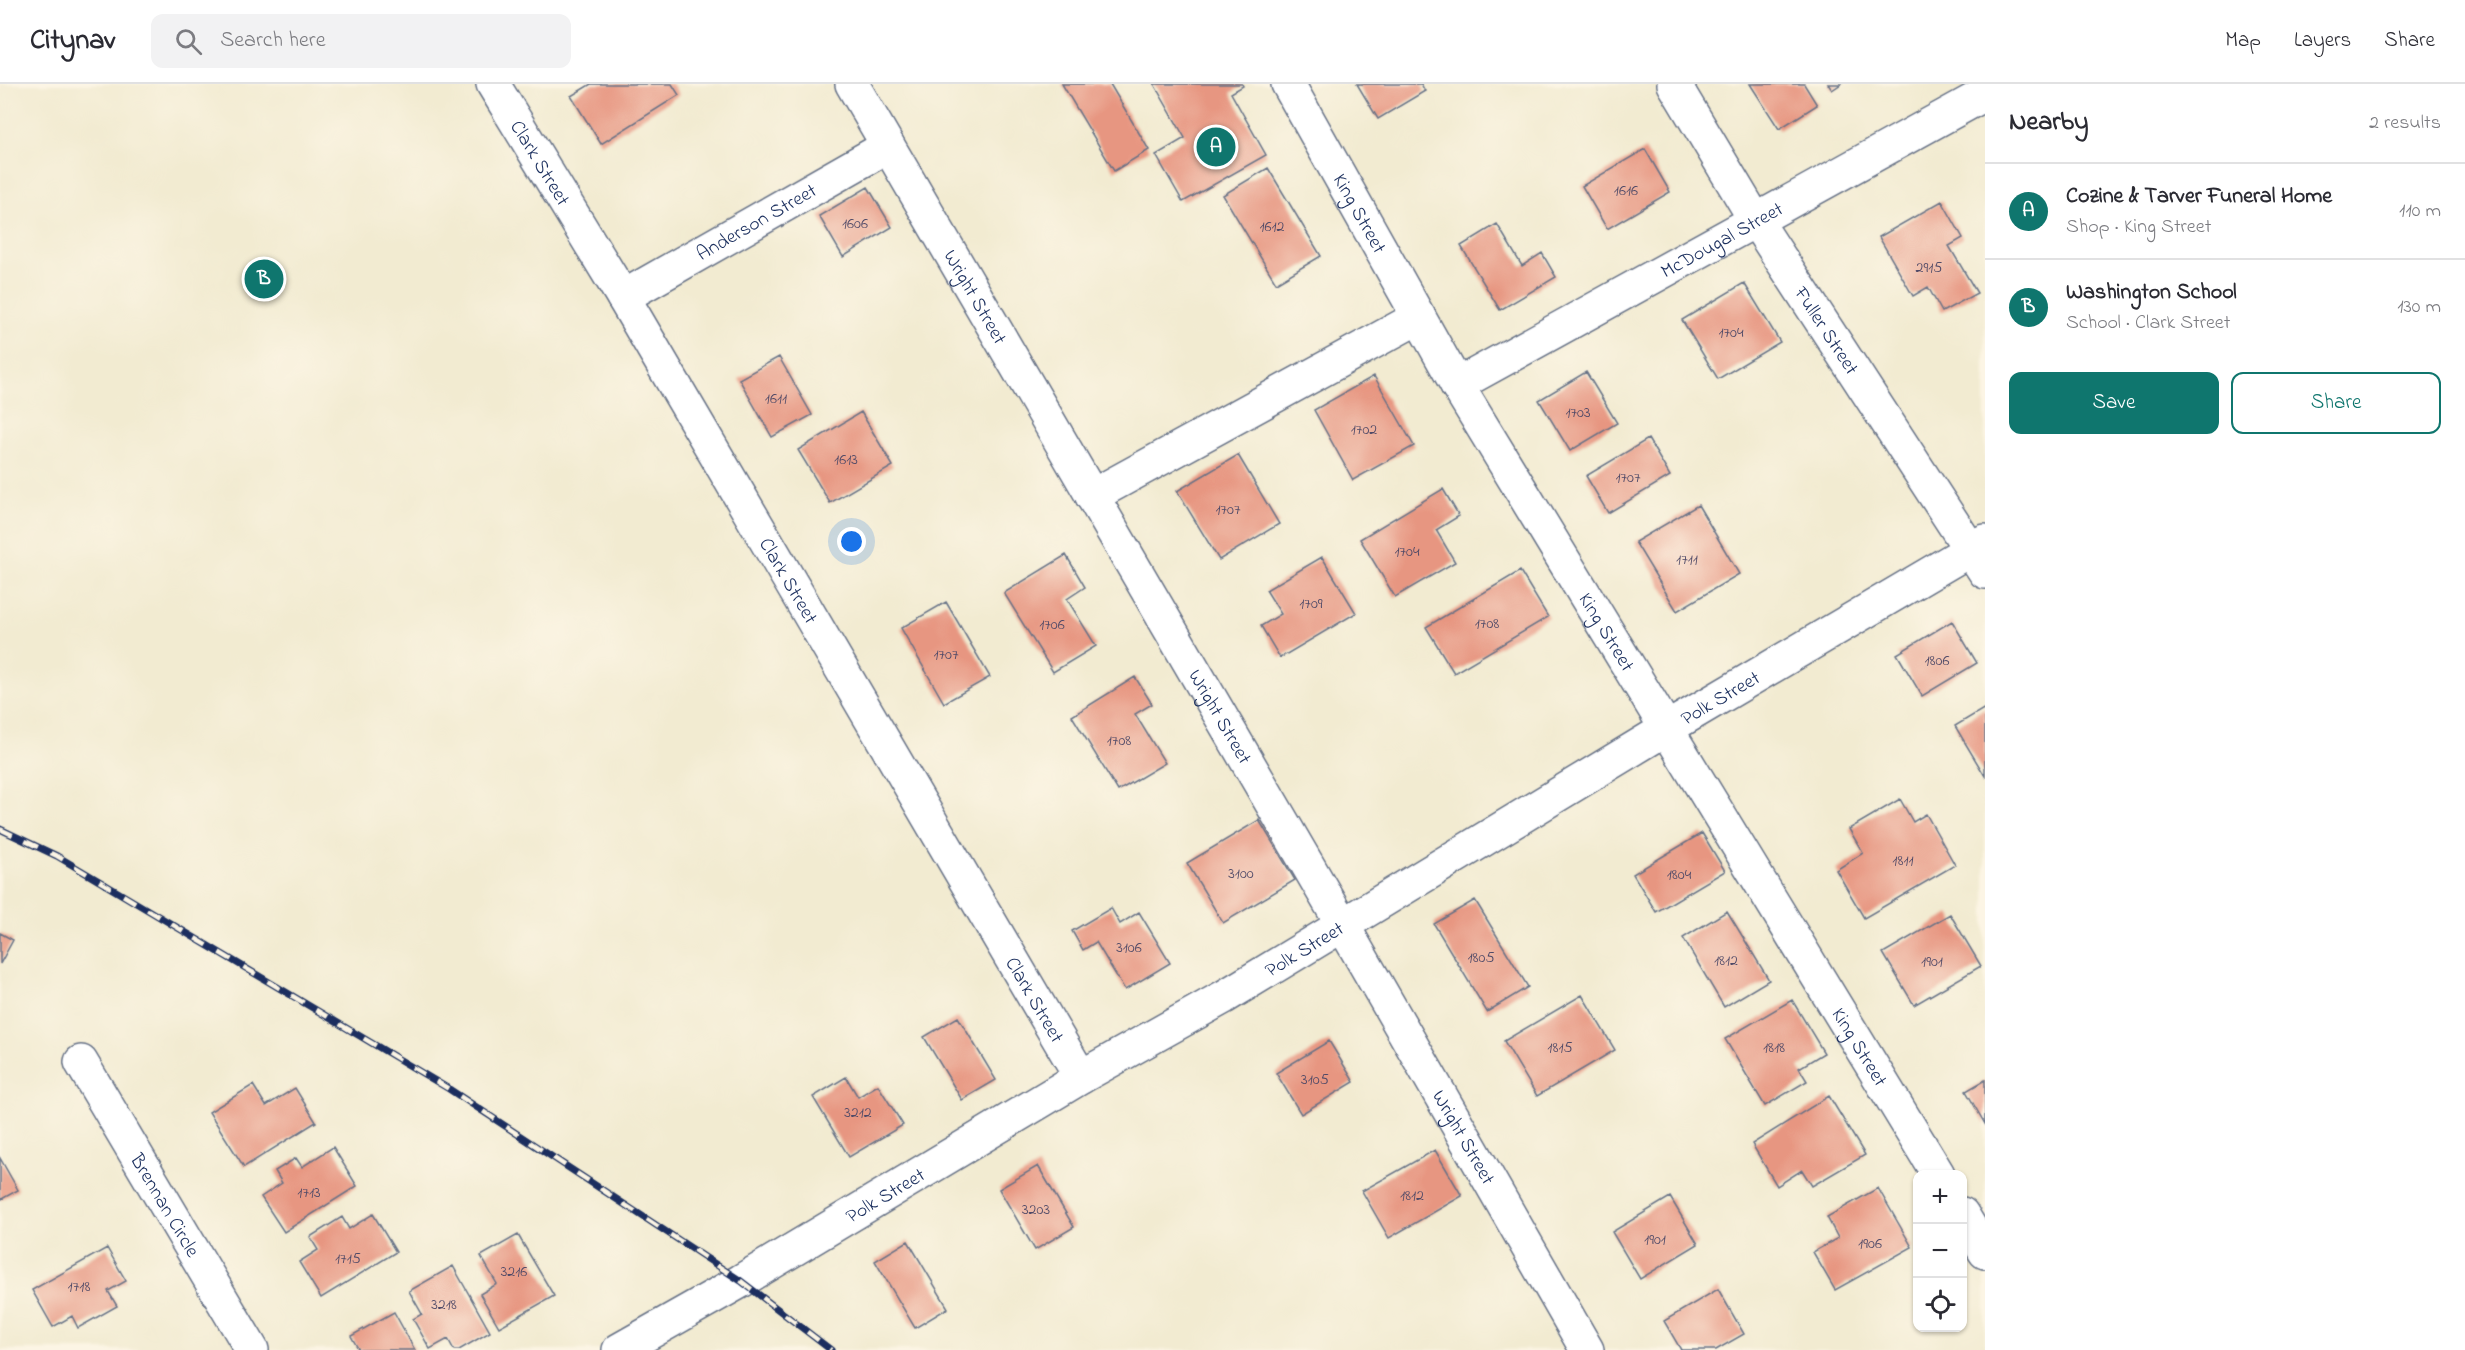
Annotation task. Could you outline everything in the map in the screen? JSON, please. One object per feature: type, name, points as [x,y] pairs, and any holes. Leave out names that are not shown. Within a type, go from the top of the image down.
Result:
[{"type":"street","name":"Clark Street","points":[[493,84],[623,297],[1081,1077]]},
{"type":"street","name":"Wright Street","points":[[852,84],[1342,924],[1587,1350]]},
{"type":"street","name":"King Street","points":[[1288,84],[1457,385],[1936,1170]]},
{"type":"street","name":"Fuller Street","points":[[1674,84],[1756,221],[1980,555]]},
{"type":"street","name":"McDougal Street","points":[[1457,385],[1985,94]]},
{"type":"street","name":"Anderson Street","points":[[623,297],[888,146]]},
{"type":"street","points":[[1092,496],[1419,317]]},
{"type":"street","name":"Polk Street","points":[[619,1350],[741,1281],[1081,1077],[1224,996],[1666,729],[1980,555]]},
{"type":"street","name":"Brennan Circle","points":[[81,1062],[252,1350]]},
{"type":"street","points":[[1967,1222],[1985,1252]]},
{"type":"building","points":[[591,84],[672,84],[679,95],[601,144],[571,96]]},
{"type":"building","points":[[1062,84],[1110,84],[1149,150],[1114,171]]},
{"type":"building","points":[[1154,84],[1242,84],[1243,86],[1231,93],[1266,155],[1183,202],[1156,155],[1185,138]]},
{"type":"building","points":[[1357,84],[1421,84],[1425,91],[1378,119]]},
{"type":"building","points":[[1750,84],[1804,84],[1817,105],[1779,129]]},
{"type":"building","points":[[1828,84],[1841,84],[1832,90]]},
{"type":"building","points":[[1645,149],[1670,192],[1607,229],[1582,186]]},
{"type":"building","points":[[1268,168],[1321,256],[1276,283],[1223,195]]},
{"type":"building","points":[[868,187],[892,227],[843,257],[819,216]]},
{"type":"building","points":[[1942,201],[1963,238],[1949,246],[1977,293],[1942,312],[1928,287],[1913,296],[1879,237]]},
{"type":"building","points":[[1497,224],[1522,266],[1542,253],[1556,277],[1500,310],[1461,246]]},
{"type":"building","points":[[1744,283],[1780,342],[1718,379],[1682,320]]},
{"type":"building","points":[[779,357],[812,415],[772,437],[739,379]]},
{"type":"building","points":[[1586,372],[1617,423],[1570,451],[1539,400]]},
{"type":"building","points":[[1374,376],[1414,446],[1353,480],[1314,410]]},
{"type":"building","points":[[861,412],[893,466],[830,503],[798,450]]},
{"type":"building","points":[[1648,439],[1670,476],[1608,513],[1586,476]]},
{"type":"building","points":[[1238,455],[1279,524],[1219,560],[1177,491]]},
{"type":"building","points":[[1443,489],[1459,516],[1436,530],[1455,562],[1395,597],[1360,539]]},
{"type":"building","points":[[1698,505],[1739,574],[1677,611],[1635,542]]},
{"type":"building","points":[[1066,555],[1085,587],[1067,599],[1096,646],[1053,672],[1004,593]]},
{"type":"building","points":[[1322,557],[1356,613],[1280,658],[1261,626],[1281,614],[1266,590]]},
{"type":"building","points":[[1520,571],[1548,617],[1454,673],[1426,627]]},
{"type":"building","points":[[946,602],[990,677],[944,703],[901,628]]},
{"type":"building","points":[[1952,621],[1977,663],[1922,696],[1897,654]]},
{"type":"building","points":[[1135,677],[1152,704],[1135,714],[1165,763],[1118,791],[1072,716]]},
{"type":"building","points":[[1985,708],[1985,776],[1955,726]]},
{"type":"building","points":[[1900,799],[1913,822],[1926,814],[1955,865],[1864,918],[1836,870],[1863,853],[1849,829]]},
{"type":"building","points":[[1259,820],[1295,880],[1223,923],[1187,863]]},
{"type":"building","points":[[1702,833],[1725,871],[1656,912],[1633,874]]},
{"type":"building","points":[[1475,900],[1528,987],[1487,1012],[1434,924]]},
{"type":"building","points":[[1111,908],[1120,924],[1139,912],[1170,963],[1125,990],[1096,942],[1083,950],[1072,931]]},
{"type":"building","points":[[1727,911],[1769,980],[1724,1007],[1683,938]]},
{"type":"building","points":[[1950,914],[1981,966],[1914,1005],[1883,953]]},
{"type":"building","points":[[0,933],[13,940],[0,964]]},
{"type":"building","points":[[1582,995],[1615,1050],[1537,1096],[1504,1041]]},
{"type":"building","points":[[1792,1000],[1824,1053],[1799,1068],[1807,1081],[1765,1106],[1725,1039]]},
{"type":"building","points":[[958,1017],[996,1080],[962,1100],[924,1037]]},
{"type":"building","points":[[1329,1041],[1354,1082],[1301,1114],[1276,1073]]},
{"type":"building","points":[[846,1077],[858,1097],[878,1085],[903,1125],[849,1157],[813,1097]]},
{"type":"building","points":[[1985,1080],[1985,1124],[1966,1091]]},
{"type":"building","points":[[253,1085],[266,1106],[295,1088],[316,1122],[244,1167],[209,1112]]},
{"type":"building","points":[[1829,1096],[1865,1155],[1812,1186],[1802,1170],[1777,1186],[1752,1144]]},
{"type":"building","points":[[333,1147],[357,1186],[284,1232],[261,1197],[282,1183],[275,1171],[296,1158],[302,1167]]},
{"type":"building","points":[[1435,1150],[1462,1196],[1389,1238],[1362,1191]]},
{"type":"building","points":[[0,1158],[18,1190],[0,1200]]},
{"type":"building","points":[[1038,1166],[1074,1227],[1035,1250],[999,1189]]},
{"type":"building","points":[[1878,1188],[1912,1247],[1835,1290],[1813,1252],[1838,1238],[1827,1217]]},
{"type":"building","points":[[1670,1197],[1698,1244],[1640,1279],[1612,1232]]},
{"type":"building","points":[[373,1214],[396,1252],[321,1298],[299,1262],[318,1250],[310,1237],[342,1217],[349,1229]]},
{"type":"building","points":[[518,1235],[554,1296],[499,1327],[480,1294],[497,1284],[481,1256]]},
{"type":"building","points":[[908,1241],[948,1308],[915,1328],[875,1261]]},
{"type":"building","points":[[107,1248],[126,1281],[108,1291],[117,1306],[78,1328],[72,1316],[53,1327],[32,1290]]},
{"type":"building","points":[[453,1266],[490,1332],[459,1350],[454,1350],[448,1339],[430,1349],[413,1319],[422,1314],[409,1291]]},
{"type":"building","points":[[1718,1289],[1744,1334],[1716,1350],[1681,1350],[1664,1321]]},
{"type":"building","points":[[394,1312],[415,1350],[359,1350],[351,1336]]},
{"type":"railway","points":[[0,829],[57,856],[449,1089],[741,1281],[831,1350]]},
{"type":"place","name":"Cozine & Tarver Funeral Home","points":[[1216,147]]},
{"type":"place","name":"Washington School","points":[[264,279]]}]
